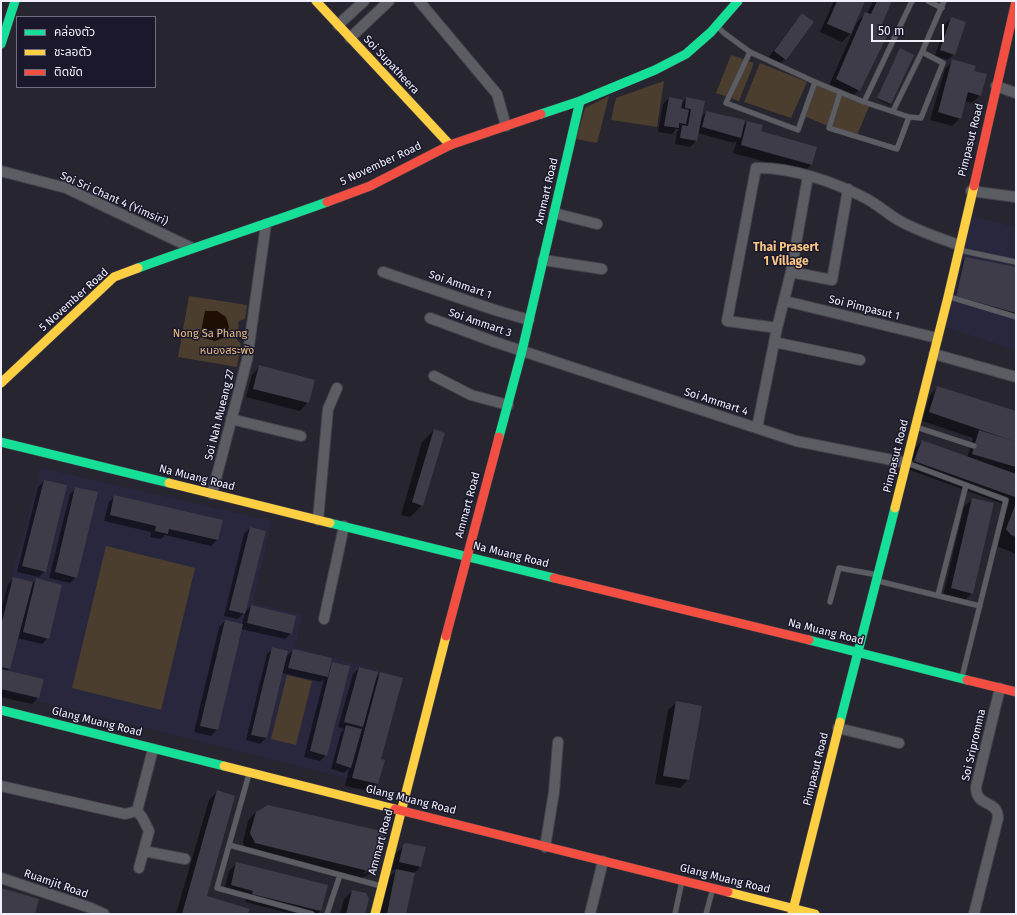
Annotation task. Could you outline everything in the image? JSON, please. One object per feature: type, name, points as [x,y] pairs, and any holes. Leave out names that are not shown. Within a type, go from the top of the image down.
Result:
[{"type":"street","points":[[1,44],[15,1]]},
{"type":"street","name":"Soi Supatheera","points":[[316,1],[450,145]]},
{"type":"street","points":[[338,25],[364,1]]},
{"type":"street","points":[[350,38],[389,1]]},
{"type":"street","points":[[419,1],[497,94],[506,126]]},
{"type":"street","name":"5 November Road","points":[[1,383],[114,277],[370,186],[450,145],[580,101],[655,70],[686,54],[717,26],[738,1]]},
{"type":"street","name":"Pimpasut Road","points":[[792,911],[938,338],[971,190],[1016,1]]},
{"type":"street","points":[[996,86],[1016,93]]},
{"type":"street","name":"Ammart Road","points":[[375,914],[466,556],[522,351],[580,101]]},
{"type":"street","points":[[777,328],[727,320],[756,168],[771,168],[808,176],[848,189],[868,199],[900,221],[958,248]]},
{"type":"street","name":"Soi Sri Chant 4 (Yimsiri)","points":[[1,171],[66,188],[192,248]]},
{"type":"street","points":[[757,428],[777,328],[791,272],[808,176]]},
{"type":"street","points":[[791,272],[832,280],[848,189]]},
{"type":"street","points":[[971,190],[1016,196]]},
{"type":"street","points":[[554,213],[597,224]]},
{"type":"street","name":"Soi Nah Mueang 27","points":[[212,494],[247,360],[266,224]]},
{"type":"street","points":[[543,260],[602,269]]},
{"type":"street","name":"Soi Ammart 1","points":[[383,272],[529,320]]},
{"type":"street","name":"Soi Pimpasut 1","points":[[784,301],[938,338]]},
{"type":"street","name":"Soi Ammart 3","points":[[430,318],[522,351]]},
{"type":"street","points":[[774,342],[860,360]]},
{"type":"street","name":"Soi Ammart 4","points":[[522,351],[796,441],[907,463]]},
{"type":"street","points":[[934,354],[1016,377]]},
{"type":"street","points":[[434,376],[471,395],[508,405]]},
{"type":"street","points":[[318,520],[328,408],[337,388]]},
{"type":"street","points":[[232,419],[301,436]]},
{"type":"street","name":"Na Muang Road","points":[[1,442],[1016,692]]},
{"type":"street","points":[[324,619],[344,526]]},
{"type":"street","name":"Soi Sripromma","points":[[974,914],[998,818],[998,813],[995,808],[979,799],[976,794],[976,787],[1000,688]]},
{"type":"street","name":"Glang Muang Road","points":[[1,710],[545,847],[683,880],[792,911],[815,914]]},
{"type":"street","points":[[838,728],[900,743]]},
{"type":"street","points":[[545,847],[554,792],[558,742]]},
{"type":"street","points":[[137,811],[153,749]]},
{"type":"street","points":[[1,786],[126,814],[137,811]]},
{"type":"street","points":[[137,811],[142,817],[149,831],[139,868]]},
{"type":"street","points":[[144,850],[185,859]]},
{"type":"street","points":[[590,914],[603,861]]},
{"type":"street","name":"Ruamjit Road","points":[[1,878],[91,908],[104,914]]},
{"type":"lane","points":[[864,102],[912,1]]},
{"type":"lane","points":[[928,1],[942,8]]},
{"type":"lane","points":[[893,112],[922,52],[944,1]]},
{"type":"lane","points":[[717,26],[750,52],[840,93],[909,117],[921,118],[943,63],[922,52]]},
{"type":"lane","points":[[750,52],[726,102],[798,130],[815,82]]},
{"type":"lane","points":[[840,93],[829,128],[897,149],[909,117]]},
{"type":"lane","points":[[958,248],[1016,262]]},
{"type":"lane","points":[[948,297],[1016,317]]},
{"type":"lane","points":[[916,427],[974,446]]},
{"type":"lane","points":[[907,463],[1006,500],[962,678]]},
{"type":"lane","points":[[938,595],[966,486]]},
{"type":"lane","points":[[830,602],[839,568],[980,606]]},
{"type":"lane","points":[[250,773],[217,888],[312,914]]},
{"type":"lane","points":[[229,845],[381,887]]},
{"type":"lane","points":[[327,914],[340,875]]},
{"type":"lane","points":[[675,914],[683,880]]},
{"type":"lane","points":[[706,914],[713,888]]},
{"type":"shaded area","points":[[966,215],[1016,227],[1016,350],[940,326]]},
{"type":"shaded area","points":[[205,311],[217,311],[226,317],[229,327],[226,337],[215,341],[200,337]]},
{"type":"shaded area","points":[[41,468],[272,521],[253,603],[302,615],[295,647],[379,670],[350,779],[1,692],[1,616]]},
{"type":"green space","points":[[731,55],[754,63],[739,101],[716,93]]},
{"type":"green space","points":[[760,63],[807,82],[791,118],[744,102]]},
{"type":"green space","points":[[664,81],[657,127],[611,120],[616,98]]},
{"type":"green space","points":[[816,82],[870,104],[856,138],[802,115]]},
{"type":"green space","points":[[609,96],[597,143],[576,139],[585,108]]},
{"type":"green space","name":"หนองสระพัง","points":[[189,296],[247,305],[245,319],[239,321],[237,340],[241,344],[237,367],[178,357]]},
{"type":"green space","points":[[106,546],[195,568],[161,710],[72,688]]},
{"type":"green space","points":[[287,675],[312,681],[296,745],[271,739]]},
{"type":"building","points":[[837,1],[865,1],[851,34],[827,24]]},
{"type":"building","points":[[877,1],[892,1],[878,33],[887,36],[860,91],[836,79],[865,12],[871,14]]},
{"type":"building","points":[[802,13],[814,22],[786,60],[774,51]]},
{"type":"building","points":[[951,17],[966,22],[955,55],[940,50]]},
{"type":"building","points":[[900,48],[914,55],[891,104],[877,98]]},
{"type":"building","points":[[952,59],[976,66],[974,71],[987,74],[981,96],[968,92],[961,119],[938,112]]},
{"type":"building","points":[[669,97],[683,100],[681,108],[689,110],[686,124],[679,123],[679,128],[664,126]]},
{"type":"building","points":[[686,97],[705,101],[697,141],[680,138],[682,125],[688,126],[691,109],[685,108]]},
{"type":"building","points":[[706,111],[745,120],[741,138],[702,127]]},
{"type":"building","points":[[747,121],[763,125],[761,131],[817,147],[812,165],[741,145]]},
{"type":"building","points":[[965,257],[1016,267],[1016,313],[956,296]]},
{"type":"building","points":[[259,365],[315,380],[309,403],[253,389]]},
{"type":"building","points":[[937,386],[1016,411],[1016,442],[929,412]]},
{"type":"building","points":[[434,429],[445,433],[423,506],[412,502]]},
{"type":"building","points":[[979,430],[1016,442],[1016,467],[972,454]]},
{"type":"building","points":[[922,440],[1016,474],[1015,497],[914,461]]},
{"type":"building","points":[[44,480],[67,485],[46,572],[22,566]]},
{"type":"building","points":[[75,487],[98,492],[77,578],[55,572]]},
{"type":"building","points":[[114,495],[223,520],[218,540],[169,529],[168,534],[155,531],[156,526],[110,515]]},
{"type":"building","points":[[972,498],[994,503],[973,594],[951,588]]},
{"type":"building","points":[[1016,503],[1016,537],[1011,535],[1006,529]]},
{"type":"building","points":[[250,527],[266,531],[245,614],[229,610]]},
{"type":"building","points":[[13,577],[33,582],[10,669],[1,667],[1,626]]},
{"type":"building","points":[[36,578],[62,585],[49,639],[23,632]]},
{"type":"building","points":[[251,605],[296,616],[292,634],[247,623]]},
{"type":"building","points":[[225,620],[243,624],[218,730],[200,726]]},
{"type":"building","points":[[272,647],[288,651],[267,738],[251,735]]},
{"type":"building","points":[[293,649],[332,658],[328,677],[288,668]]},
{"type":"building","points":[[332,662],[350,666],[327,756],[310,751]]},
{"type":"building","points":[[359,667],[378,672],[363,727],[344,722]]},
{"type":"building","points":[[1,669],[44,679],[39,698],[1,689]]},
{"type":"building","points":[[380,672],[403,678],[381,759],[385,760],[378,784],[352,778]]},
{"type":"building","points":[[676,701],[702,706],[689,780],[663,776]]},
{"type":"building","points":[[346,725],[362,729],[351,768],[336,763]]},
{"type":"building","points":[[217,790],[235,796],[207,896],[250,909],[248,914],[182,914]]},
{"type":"building","points":[[268,805],[381,831],[386,838],[380,865],[368,871],[255,843],[250,833],[256,812]]},
{"type":"building","points":[[406,843],[426,847],[421,867],[399,862],[403,845]]},
{"type":"building","points":[[236,862],[328,885],[321,911],[252,894],[253,891],[231,885]]},
{"type":"building","points":[[396,869],[415,873],[406,914],[387,914]]},
{"type":"building","points":[[1,888],[39,899],[35,914],[1,914]]},
{"type":"building","points":[[352,890],[366,893],[369,899],[365,914],[346,914]]},
{"type":"traffic: fast","points":[[1,44],[15,1]]},
{"type":"traffic: fast","points":[[541,114],[580,101],[655,70],[686,54],[711,32],[738,1]]},
{"type":"traffic: fast","points":[[499,437],[522,351],[580,101]]},
{"type":"traffic: fast","points":[[138,268],[327,202]]},
{"type":"traffic: fast","points":[[1,442],[169,483]]},
{"type":"traffic: fast","points":[[840,722],[895,508]]},
{"type":"traffic: fast","points":[[330,523],[554,578]]},
{"type":"traffic: fast","points":[[809,640],[967,680]]},
{"type":"traffic: fast","points":[[1,710],[224,766]]},
{"type":"traffic: slow","points":[[316,1],[450,145]]},
{"type":"traffic: slow","points":[[895,508],[974,186]]},
{"type":"traffic: slow","points":[[1,383],[114,277],[138,268]]},
{"type":"traffic: slow","points":[[169,483],[330,523]]},
{"type":"traffic: slow","points":[[375,914],[446,636]]},
{"type":"traffic: slow","points":[[792,914],[840,722]]},
{"type":"traffic: slow","points":[[224,766],[395,809]]},
{"type":"traffic: slow","points":[[728,892],[815,914]]},
{"type":"traffic: jam","points":[[974,186],[1016,1]]},
{"type":"traffic: jam","points":[[327,202],[370,186],[450,145],[541,114]]},
{"type":"traffic: jam","points":[[446,636],[499,437]]},
{"type":"traffic: jam","points":[[554,578],[809,640]]},
{"type":"traffic: jam","points":[[967,680],[1016,692]]},
{"type":"traffic: jam","points":[[395,809],[728,892]]},
{"type":"district","name":"Thai Prasert 1 Village","points":[[786,255]]},
{"type":"park label","name":"Nong Sa Phang","points":[[210,334]]}]
